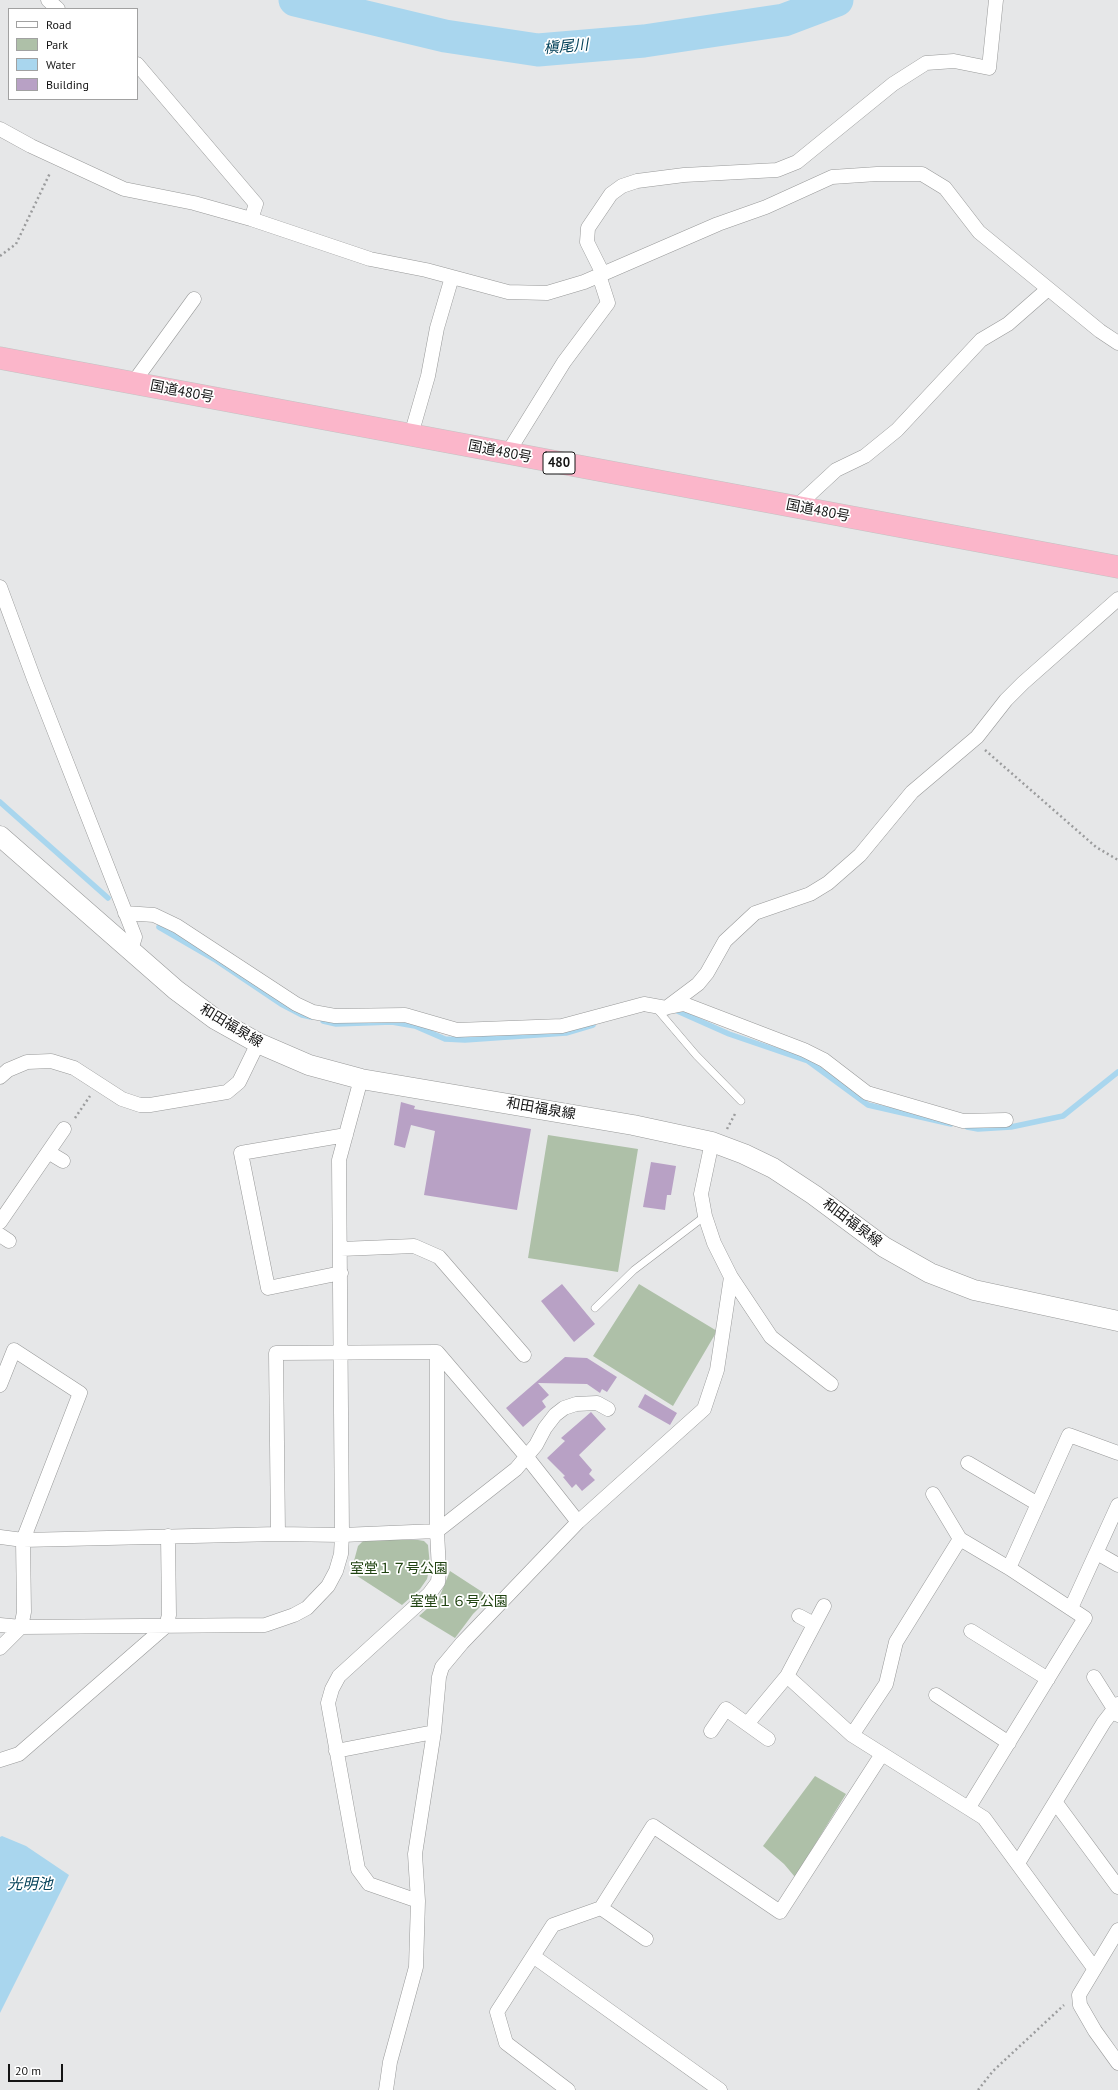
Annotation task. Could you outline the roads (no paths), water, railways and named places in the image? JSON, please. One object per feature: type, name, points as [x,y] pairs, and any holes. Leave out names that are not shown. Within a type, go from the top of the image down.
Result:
[{"type":"highway","name":"国道480号","points":[[0,358],[507,454],[1118,567]]},
{"type":"main road","name":"和田福泉線","points":[[0,836],[176,990],[216,1019],[258,1043],[309,1065],[361,1079],[718,1139],[772,1168],[814,1195],[884,1247],[930,1273],[974,1290],[1118,1322]]},
{"type":"street","points":[[48,0],[57,8]]},
{"type":"street","points":[[507,454],[564,362],[608,303],[601,274],[587,242],[588,228],[611,194],[622,186],[637,181],[684,175],[777,170],[797,162],[893,84],[926,62],[954,61],[988,68],[996,0]]},
{"type":"street","points":[[138,65],[256,204],[251,219]]},
{"type":"street","points":[[0,129],[57,158],[124,189],[194,203],[251,219],[370,258],[508,292],[547,293],[601,274],[718,224],[766,207],[832,177],[877,174],[922,174],[945,188],[979,232],[1100,331],[1118,343]]},
{"type":"street","points":[[411,435],[428,376],[437,328],[452,277]]},
{"type":"street","points":[[796,507],[836,470],[865,456],[897,430],[981,340],[1008,324],[1048,289]]},
{"type":"street","points":[[133,383],[194,299]]},
{"type":"street","points":[[0,587],[125,913],[134,938],[131,950]]},
{"type":"street","points":[[661,1007],[698,984],[707,973],[725,941],[755,913],[810,894],[828,883],[860,856],[912,792],[973,739],[1023,683],[1118,599]]},
{"type":"street","points":[[125,913],[154,915],[177,926],[296,1004],[313,1012],[335,1016],[405,1015],[457,1030],[562,1026],[644,1004],[661,1007],[684,1004],[804,1050],[824,1060],[867,1093],[963,1122],[1006,1120]]},
{"type":"street","points":[[0,1077],[8,1070],[27,1062],[51,1060],[74,1068],[122,1100],[140,1105],[227,1092],[239,1082],[258,1043]]},
{"type":"street","points":[[0,1625],[21,1627],[265,1625],[294,1615],[307,1608],[328,1586],[336,1571],[341,1554],[342,1535],[342,1351],[339,1160],[361,1079]]},
{"type":"street","points":[[0,1222],[64,1129]]},
{"type":"street","points":[[341,1273],[268,1288],[241,1153],[346,1135]]},
{"type":"street","points":[[718,1139],[701,1194],[705,1216],[714,1243],[731,1277],[771,1337],[831,1384]]},
{"type":"street","points":[[48,1152],[63,1161]]},
{"type":"street","points":[[340,1249],[414,1246],[440,1257],[524,1355]]},
{"type":"street","points":[[386,2090],[390,2062],[416,1968],[418,1901],[415,1854],[434,1732],[439,1677],[442,1667],[462,1643],[578,1522],[704,1409],[717,1370],[731,1277]]},
{"type":"street","points":[[0,1385],[14,1350],[80,1393],[23,1540],[24,1612],[21,1627],[0,1648]]},
{"type":"street","points":[[278,1534],[276,1352],[437,1352],[526,1456],[578,1522]]},
{"type":"street","points":[[418,1901],[369,1884],[358,1870],[328,1704],[332,1688],[339,1676],[429,1594],[438,1582],[440,1571],[437,1531],[437,1352]]},
{"type":"street","points":[[0,1537],[23,1540],[278,1534],[342,1535],[437,1531],[516,1469],[536,1445],[545,1428],[555,1415],[564,1408],[576,1404],[597,1403],[608,1409]]},
{"type":"street","points":[[1009,1568],[1069,1436],[1118,1453]]},
{"type":"street","points":[[968,1463],[1038,1504]]},
{"type":"street","points":[[933,1494],[960,1539],[1009,1568],[1086,1618],[969,1807]]},
{"type":"street","points":[[1071,1608],[1118,1505]]},
{"type":"street","points":[[0,1760],[19,1754],[166,1626],[169,1615],[168,1536]]},
{"type":"street","points":[[852,1735],[886,1684],[896,1642],[960,1539]]},
{"type":"street","points":[[1097,1553],[1118,1565]]},
{"type":"street","points":[[747,1724],[787,1676],[824,1606]]},
{"type":"street","points":[[799,1616],[814,1624]]},
{"type":"street","points":[[971,1631],[1048,1679]]},
{"type":"street","points":[[787,1676],[852,1735],[969,1807],[984,1818],[1094,1968]]},
{"type":"street","points":[[1018,1863],[1117,1709],[1094,1677]]},
{"type":"street","points":[[936,1695],[1009,1742]]},
{"type":"street","points":[[712,1731],[726,1709],[768,1738]]},
{"type":"street","points":[[336,1751],[434,1732]]},
{"type":"street","points":[[568,2090],[506,2043],[497,2012],[553,1925],[601,1908],[653,1826],[780,1912],[882,1754]]},
{"type":"street","points":[[1056,1803],[1118,1887]]},
{"type":"street","points":[[601,1908],[646,1939]]},
{"type":"street","points":[[1118,1930],[1079,1995],[1080,2006],[1095,2031],[1118,2063]]},
{"type":"street","points":[[533,1956],[720,2090]]},
{"type":"lane","points":[[661,1007],[696,1055],[741,1101]]},
{"type":"lane","points":[[595,1308],[634,1270],[705,1216]]},
{"type":"water","name":"光明池","points":[[2,1836],[26,1846],[69,1875],[0,2013],[0,1837]]},
{"type":"waterway","name":"槇尾川","points":[[295,0],[445,36],[538,50],[644,41],[784,20],[837,0]]},
{"type":"waterway","points":[[0,802],[108,898]]},
{"type":"waterway","points":[[159,927],[214,959],[281,1004],[302,1015],[311,1017]]},
{"type":"waterway","points":[[675,1010],[729,1034],[808,1061],[868,1105],[951,1124]]},
{"type":"waterway","points":[[323,1021],[336,1024],[392,1022],[415,1026],[445,1039],[465,1040],[566,1033],[593,1025]]},
{"type":"waterway","points":[[967,1127],[978,1129],[1011,1127],[1063,1116],[1118,1072]]},
{"type":"park label","name":"室堂１７号公園","points":[[399,1569]]},
{"type":"park label","name":"室堂１６号公園","points":[[459,1602]]}]
